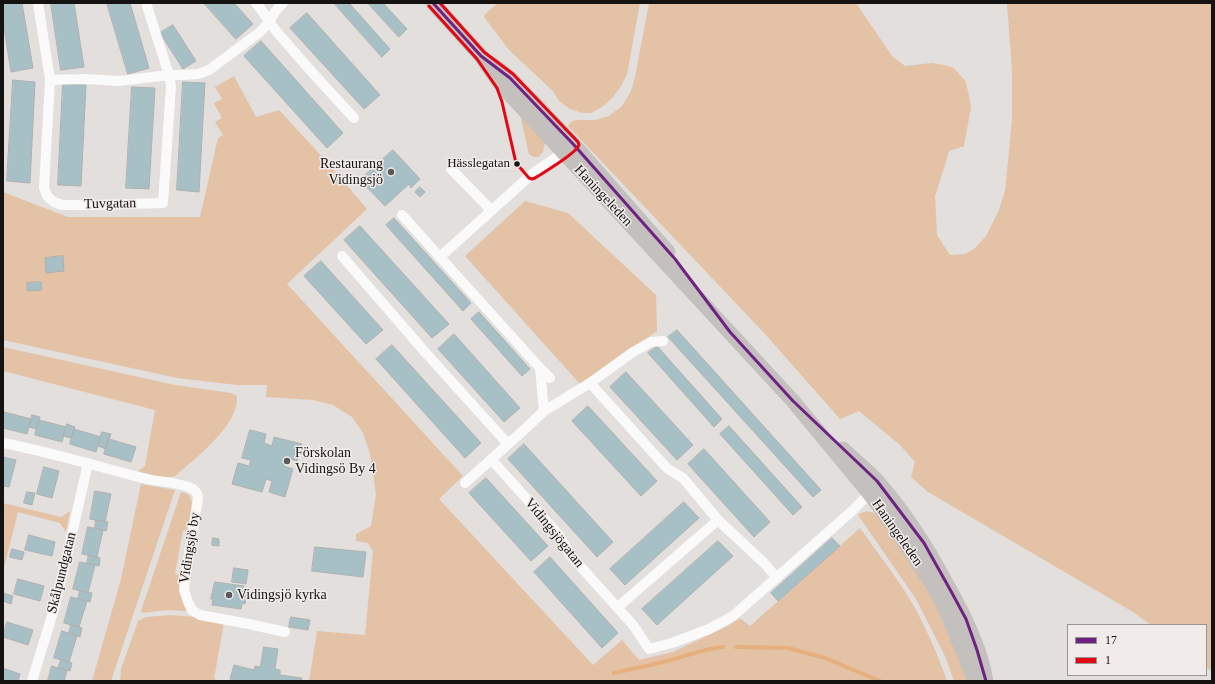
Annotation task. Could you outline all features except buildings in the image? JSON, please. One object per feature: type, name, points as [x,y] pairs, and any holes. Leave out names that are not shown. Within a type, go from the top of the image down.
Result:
[{"type":"main road","name":"Haningeleden","points":[[433,3],[481,56],[510,78],[569,149],[674,259],[730,332],[873,487],[892,500],[924,543],[966,619],[986,681]]},
{"type":"main road","name":"Haningeleden","points":[[873,487],[894,526],[934,587],[949,617],[975,681]]},
{"type":"street","name":"Tuvgatan","points":[[38,3],[50,80],[44,188],[47,196],[54,202],[62,205],[163,203],[171,86],[169,75],[146,3]]},
{"type":"street","points":[[256,3],[263,10],[269,22],[300,59],[354,118]]},
{"type":"street","points":[[50,80],[119,81],[169,75],[198,74],[208,70],[260,32],[283,3]]},
{"type":"street","points":[[440,256],[532,174],[569,149]]},
{"type":"street","points":[[451,169],[491,210]]},
{"type":"street","points":[[402,215],[550,378]]},
{"type":"street","points":[[342,256],[424,351],[508,444]]},
{"type":"street","points":[[465,483],[544,411],[590,383],[633,352],[651,342],[663,341]]},
{"type":"street","points":[[540,368],[544,411]]},
{"type":"street","points":[[590,383],[668,469],[683,478],[718,520],[764,563],[777,578]]},
{"type":"street","points":[[3,443],[88,463]]},
{"type":"street","name":"Vidingsjögatan","points":[[491,459],[559,535],[571,556],[618,607],[633,625],[649,649],[672,643],[709,629],[733,616],[852,511],[873,487]]},
{"type":"street","name":"Vidingsjö by","points":[[88,463],[144,478],[180,485],[193,490],[198,495],[198,499],[184,578],[184,590],[192,610],[200,615],[284,632]]},
{"type":"street","name":"Skålpundgatan","points":[[32,681],[54,609],[88,463]]},
{"type":"street","points":[[618,607],[718,520]]},
{"type":"shaded area","points":[[498,3],[640,3],[627,74],[622,85],[613,97],[602,107],[591,113],[583,113],[570,109],[559,101],[553,91],[509,50],[484,17],[486,13]]},
{"type":"shaded area","points":[[649,3],[856,3],[892,56],[905,66],[932,63],[944,65],[954,68],[966,82],[971,107],[964,146],[949,151],[935,196],[937,235],[950,255],[965,254],[974,249],[986,236],[999,210],[1005,191],[1012,120],[1012,72],[1007,3],[1212,3],[1212,672],[1207,668],[1207,624],[1150,624],[1133,612],[928,492],[911,477],[915,462],[900,445],[859,411],[840,419],[765,334],[568,126],[571,122],[576,120],[595,120],[609,116],[622,106],[631,91]]},
{"type":"shaded area","points":[[234,76],[256,117],[279,110],[367,209],[287,284],[463,476],[439,499],[593,665],[622,640],[639,660],[673,652],[728,626],[740,618],[750,626],[860,528],[910,599],[925,627],[947,681],[309,681],[317,631],[365,635],[373,551],[368,543],[356,541],[356,534],[371,526],[376,494],[370,454],[363,433],[352,417],[333,405],[313,400],[266,397],[267,385],[237,385],[177,378],[3,340],[3,192],[68,217],[200,217],[218,138],[223,135],[215,122],[222,118],[214,103],[222,99],[215,87]]},
{"type":"shaded area","points":[[522,116],[545,143],[543,152],[538,157],[534,157],[529,154],[521,119]]},
{"type":"shaded area","points":[[525,201],[568,213],[656,295],[657,331],[580,384],[465,256]]},
{"type":"shaded area","points":[[3,347],[175,385],[231,393],[237,396],[236,407],[224,430],[204,451],[175,476],[164,478],[138,471],[145,466],[155,410],[3,371]]},
{"type":"shaded area","points":[[141,484],[175,490],[111,681],[92,681],[121,579]]},
{"type":"shaded area","points":[[181,492],[187,494],[192,502],[187,531],[183,530],[175,574],[182,575],[187,609],[185,611],[168,610],[142,613],[141,611]]},
{"type":"shaded area","points":[[3,503],[61,517],[70,511],[66,532],[60,523],[18,512],[3,572]]},
{"type":"shaded area","points":[[867,511],[877,514],[931,594],[969,681],[954,681],[945,656],[916,599],[858,515]]},
{"type":"shaded area","points":[[171,615],[197,617],[224,622],[214,679],[223,681],[120,681],[121,669],[138,621],[146,617]]},
{"type":"waterway","points":[[614,673],[723,647]]},
{"type":"waterway","points":[[736,647],[788,648],[825,658],[880,681]]},
{"type":"transit line","name":"17","points":[[433,3],[481,56],[510,78],[574,145],[675,259],[730,332],[793,401],[877,481],[924,543],[952,593],[966,619],[986,681]]},
{"type":"transit line","name":"1","points":[[429,6],[477,59],[497,88],[502,102],[516,163],[529,178],[535,178],[559,163],[577,149],[579,145],[578,142],[513,74],[484,52],[440,3]]},
{"type":"place","name":"Hässlegatan","points":[[517,164]]},
{"type":"place","name":"Restaurang Vidingsjö","points":[[391,172]]},
{"type":"place","name":"Förskolan Vidingsö By 4","points":[[287,461]]},
{"type":"place","name":"Vidingsjö kyrka","points":[[229,595]]}]
